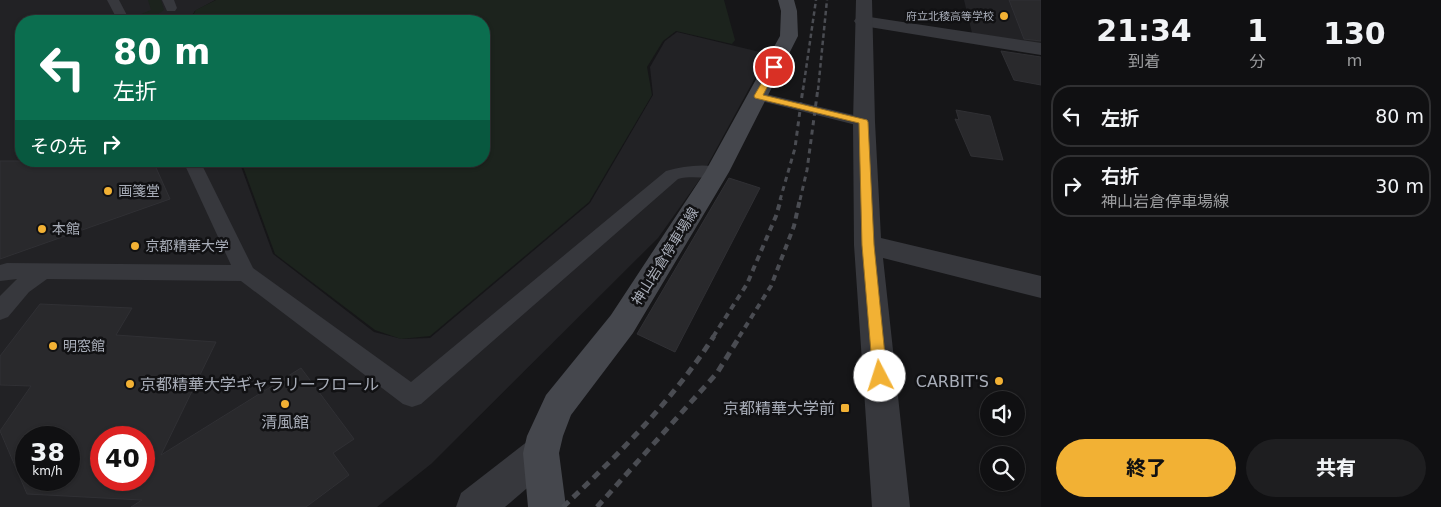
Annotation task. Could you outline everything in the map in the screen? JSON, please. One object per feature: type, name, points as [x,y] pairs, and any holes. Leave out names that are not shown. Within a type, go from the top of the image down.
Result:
[{"type":"main road","name":"神山岩倉停車場線","points":[[547,507],[541,453],[545,436],[558,406],[622,324],[717,172],[789,36],[789,11],[786,0]]},
{"type":"street","points":[[892,507],[868,245],[864,122],[864,10],[1041,49]]},
{"type":"street","points":[[868,245],[1041,287]]},
{"type":"street","points":[[475,507],[541,453]]},
{"type":"lane","points":[[113,0],[121,15]]},
{"type":"lane","points":[[758,96],[864,122]]},
{"type":"lane","points":[[194,167],[245,273],[412,396],[672,175],[686,171],[717,172]]},
{"type":"lane","points":[[0,273],[7,271],[43,271],[245,273]]},
{"type":"lane","points":[[0,311],[22,286],[43,271]]},
{"type":"shaded area","name":"京都精華大学","points":[[0,0],[215,0],[195,11],[192,15],[15,15],[15,167],[241,167],[273,254],[374,332],[402,339],[430,338],[590,203],[653,95],[650,67],[665,41],[677,32],[768,54],[700,179],[658,238],[431,464],[377,507],[0,507]]},
{"type":"shaded area","points":[[148,0],[161,0],[164,10],[157,15],[138,15],[151,10]]},
{"type":"shaded area","points":[[216,0],[724,0],[735,40],[732,44],[676,31],[663,41],[647,67],[652,95],[589,202],[430,336],[401,339],[375,330],[275,254],[243,167],[490,167],[490,15],[193,15],[196,10]]},
{"type":"shaded area","name":"府立北稜高等学校","points":[[964,0],[1041,0],[1041,44],[972,33]]},
{"type":"building","points":[[1009,0],[1041,0],[1041,41],[1024,39]]},
{"type":"building","points":[[1001,51],[1041,57],[1041,85],[1014,80]]},
{"type":"building","points":[[956,110],[990,116],[1003,160],[971,156],[955,119],[959,120]]},
{"type":"building","name":"本館","points":[[0,161],[15,161],[15,167],[156,167],[170,199],[0,259]]},
{"type":"building","points":[[729,178],[760,188],[675,352],[637,334]]},
{"type":"building","points":[[40,304],[132,308],[116,335],[216,342],[161,455],[301,368],[354,439],[333,453],[349,475],[306,507],[131,507],[142,500],[27,494],[26,491],[80,491],[80,426],[15,426],[15,466],[0,431],[31,386],[0,385],[0,356]]},
{"type":"railway","points":[[803,90],[816,0]]},
{"type":"railway","points":[[818,90],[827,0]]},
{"type":"railway","points":[[780,200],[795,148],[803,88]]},
{"type":"railway","points":[[800,200],[807,170],[818,88]]},
{"type":"railway","points":[[713,337],[747,284],[776,216],[781,199]]},
{"type":"railway","points":[[739,337],[771,286],[794,226],[800,199]]},
{"type":"railway","points":[[563,507],[663,405],[714,336]]},
{"type":"railway","points":[[597,507],[717,373],[740,336]]},
{"type":"place","name":"府立北稜高等学校","points":[[1004,16]]},
{"type":"place","name":"画箋堂","points":[[108,191]]},
{"type":"place","name":"本館","points":[[42,229]]},
{"type":"place","name":"京都精華大学","points":[[135,246]]},
{"type":"place","name":"明窓館","points":[[53,346]]},
{"type":"place","name":"CARBIT'S","points":[[999,381]]},
{"type":"place","name":"京都精華大学ギャラリーフロール","points":[[130,384]]},
{"type":"place","name":"清風館","points":[[285,404]]},
{"type":"place","name":"京都精華大学前","points":[[845,408]]},
{"type":"route","points":[[774,67],[758,96],[864,122],[868,245],[880,376]]}]
